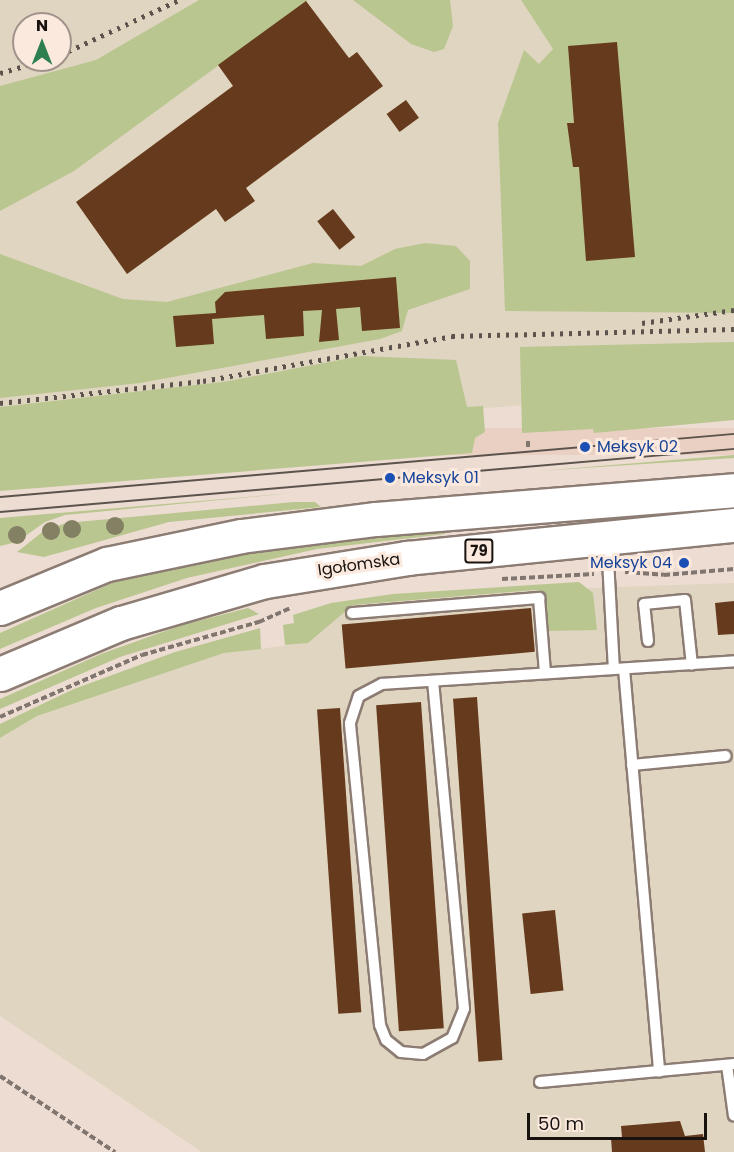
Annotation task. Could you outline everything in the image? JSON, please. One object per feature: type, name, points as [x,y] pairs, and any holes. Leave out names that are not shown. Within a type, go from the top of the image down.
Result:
[{"type":"main road","points":[[0,608],[107,564],[241,536],[367,520],[734,490]]},
{"type":"main road","name":"Igołomska","points":[[0,674],[121,622],[265,581],[375,562],[607,536],[734,525]]},
{"type":"lane","points":[[607,536],[619,669],[632,765],[658,1071]]},
{"type":"lane","points":[[352,613],[539,598],[545,674]]},
{"type":"lane","points":[[648,641],[644,604],[685,600],[692,665]]},
{"type":"lane","points":[[433,681],[464,1009],[452,1038],[423,1054],[401,1052],[386,1040],[380,1025],[351,723],[353,707],[369,688],[433,681],[734,661]]},
{"type":"lane","points":[[632,765],[726,756]]},
{"type":"lane","points":[[540,1082],[730,1065],[734,1116]]},
{"type":"path","points":[[528,441],[528,448]]},
{"type":"path","points":[[623,572],[645,570],[664,575],[734,569]]},
{"type":"path","points":[[491,580],[593,574]]},
{"type":"path","points":[[0,717],[142,655],[259,622],[298,605]]},
{"type":"path","points":[[0,1076],[116,1152]]},
{"type":"shaded area","points":[[0,0],[734,0],[734,390],[359,417],[0,463]]},
{"type":"shaded area","points":[[0,428],[734,428],[734,455],[0,455]]},
{"type":"shaded area","points":[[734,583],[734,1152],[202,1152],[0,1016],[0,738],[37,716],[224,653],[308,643],[353,605],[534,590]]},
{"type":"green space","points":[[199,0],[308,0],[74,171],[0,211],[0,86],[52,72],[72,72],[72,66],[96,60]]},
{"type":"green space","points":[[353,0],[450,0],[453,26],[444,49],[434,52],[411,44]]},
{"type":"green space","points":[[521,0],[734,0],[734,313],[505,311],[498,123],[524,50],[539,64],[553,49]]},
{"type":"green space","points":[[425,243],[456,246],[470,261],[470,289],[408,310],[402,331],[380,339],[140,383],[0,398],[0,254],[123,299],[167,302],[313,263],[361,266],[395,249]]},
{"type":"green space","points":[[734,342],[734,420],[594,433],[593,429],[522,433],[520,347]]},
{"type":"green space","points":[[361,356],[456,360],[467,407],[483,406],[485,432],[475,438],[472,453],[0,491],[0,407],[223,382]]},
{"type":"green space","points":[[734,455],[734,458],[539,471]]},
{"type":"green space","points":[[293,493],[65,515],[45,522],[17,542],[0,546],[0,518]]},
{"type":"green space","points":[[315,502],[321,507],[169,522],[44,557],[17,552],[45,530],[66,523]]},
{"type":"green space","points":[[445,527],[445,534],[317,549],[187,578],[96,608],[0,649],[0,633],[130,575],[211,555]]},
{"type":"green space","points":[[579,582],[593,593],[597,630],[547,631],[545,596],[542,591],[534,590],[353,605],[308,643],[285,645],[283,625],[294,623],[293,615],[331,603],[393,594]]},
{"type":"green space","points":[[248,608],[259,614],[120,657],[0,709],[0,699],[101,654],[182,625]]},
{"type":"green space","points":[[260,628],[261,649],[224,653],[37,716],[0,738],[0,724],[74,689],[175,652]]},
{"type":"building","points":[[306,1],[349,58],[357,52],[383,86],[246,188],[255,201],[225,222],[216,209],[127,274],[76,202],[233,86],[218,65]]},
{"type":"building","points":[[617,42],[635,257],[586,261],[579,167],[573,167],[567,123],[574,123],[568,46]]},
{"type":"building","points":[[406,100],[419,118],[400,132],[387,114]]},
{"type":"building","points":[[333,209],[355,237],[339,250],[317,221]]},
{"type":"building","points":[[396,277],[400,328],[362,331],[360,307],[336,309],[339,340],[319,342],[322,310],[303,311],[304,336],[266,339],[264,315],[212,319],[214,344],[176,347],[173,316],[216,313],[215,302],[225,292]]},
{"type":"building","points":[[734,601],[734,634],[718,635],[715,603]]},
{"type":"building","points":[[531,608],[535,652],[346,668],[342,625]]},
{"type":"building","points":[[477,697],[502,1060],[478,1062],[453,699]]},
{"type":"building","points":[[421,702],[444,1028],[399,1031],[376,705]]},
{"type":"building","points":[[340,708],[361,1012],[338,1014],[317,710]]},
{"type":"building","points":[[555,910],[563,991],[531,994],[522,913]]},
{"type":"building","points":[[680,1121],[685,1136],[703,1134],[705,1152],[612,1152],[611,1138],[622,1137],[621,1126]]},
{"type":"tram line","points":[[0,497],[734,434]]},
{"type":"tram line","points":[[0,512],[734,449]]},
{"type":"railway","points":[[72,49],[179,0]]},
{"type":"railway","points":[[0,73],[12,70]]},
{"type":"railway","points":[[642,323],[734,310]]},
{"type":"railway","points":[[0,403],[203,381],[452,336],[734,329]]},
{"type":"place","name":"Meksyk 02","points":[[585,447]]},
{"type":"place","name":"Meksyk 01","points":[[390,478]]},
{"type":"place","name":"Meksyk 04","points":[[684,563]]}]
